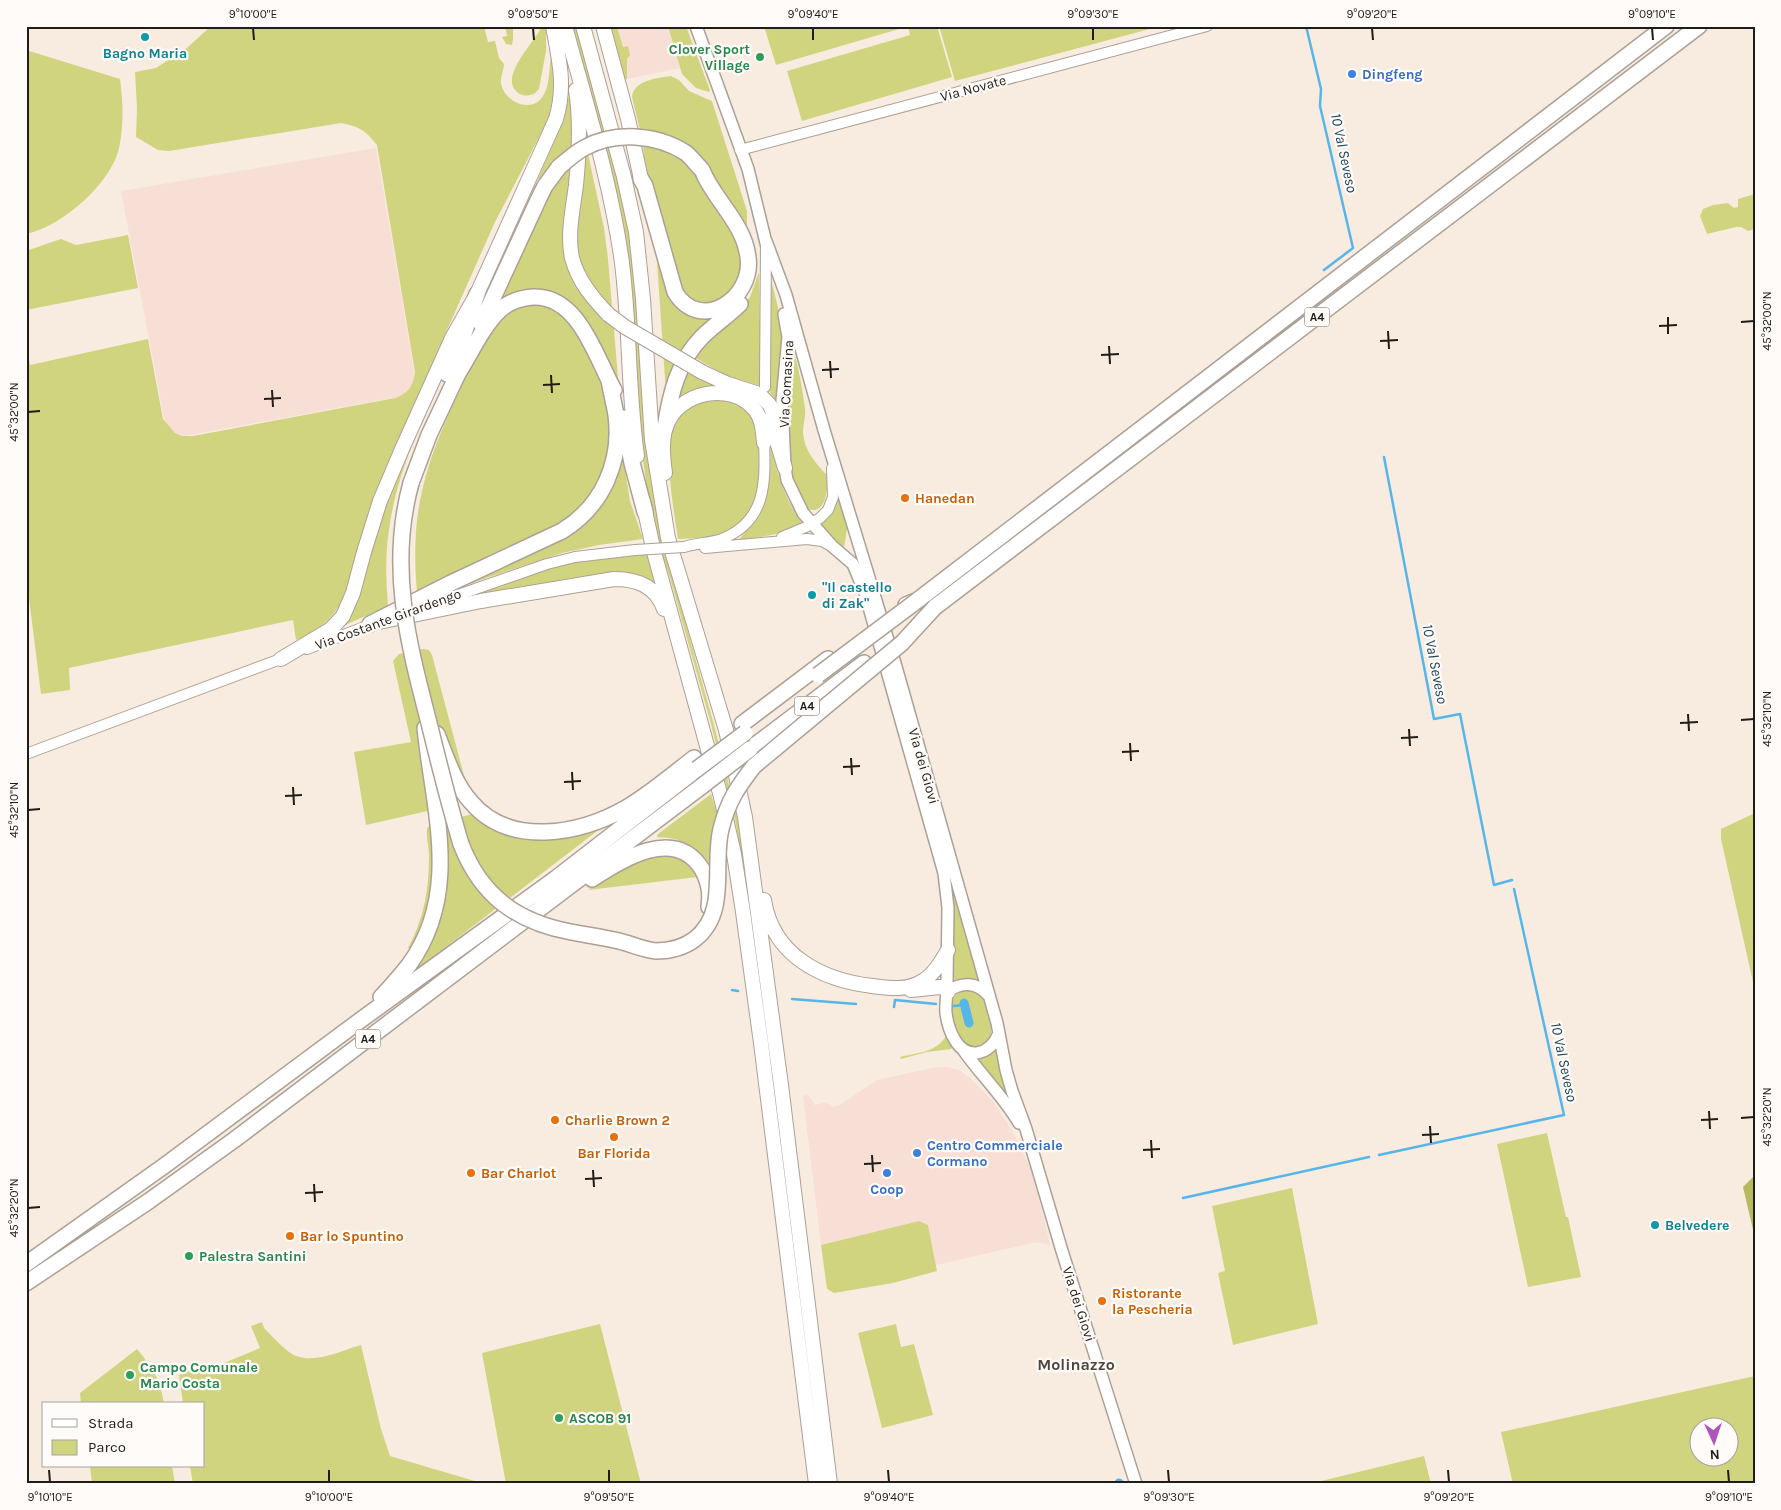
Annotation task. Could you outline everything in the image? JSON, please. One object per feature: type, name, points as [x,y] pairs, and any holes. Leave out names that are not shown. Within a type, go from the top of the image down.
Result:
[{"type":"highway","points":[[583,26],[624,177],[636,232],[643,298],[652,440],[665,521],[675,562],[726,730],[741,795],[780,1085],[830,1484]]},
{"type":"highway","points":[[592,26],[620,89]]},
{"type":"highway","points":[[603,26],[641,179],[645,186],[675,292],[692,307],[713,310],[728,304],[739,293],[746,280],[748,256],[745,243],[732,217],[702,170]]},
{"type":"highway","name":"A4","points":[[26,1264],[164,1166],[362,1018],[554,879],[696,764],[918,600],[1666,26]]},
{"type":"highway","name":"A4","points":[[26,1283],[149,1201],[314,1080],[1699,26]]},
{"type":"highway","points":[[281,659],[332,629],[342,616],[353,593],[380,501],[398,458],[452,338],[477,294],[550,134],[560,106],[562,28]]},
{"type":"highway","points":[[562,28],[578,114],[576,175],[571,220],[571,251],[575,267],[587,290],[609,315],[625,327],[702,372],[762,397],[772,409],[778,445],[785,468]]},
{"type":"highway","points":[[562,28],[596,141],[616,226],[622,271],[633,421],[645,512]]},
{"type":"highway","points":[[411,483],[429,435],[545,186],[559,167],[584,148],[605,140],[626,136],[648,138],[669,144],[688,154],[715,182],[736,212],[754,256],[755,272],[746,298],[702,336],[683,362],[675,381],[665,428],[665,521]]},
{"type":"highway","points":[[477,294],[460,346],[425,423],[403,520],[400,572],[405,622],[421,693],[461,844],[469,863],[489,892],[518,915],[542,926],[617,941],[654,951],[676,949],[700,935],[715,911],[718,848],[721,830],[728,804],[738,787],[754,766],[902,643],[936,607]]},
{"type":"highway","points":[[459,372],[497,312],[516,300],[538,297],[558,302],[574,316],[596,352],[622,409],[632,463],[730,838],[740,892],[816,1484]]},
{"type":"highway","points":[[370,624],[451,582],[562,531],[577,522],[589,510],[601,494],[615,460],[616,415],[609,380]]},
{"type":"highway","points":[[665,428],[674,413],[689,400],[699,395],[720,392],[742,399],[754,409],[762,425],[764,443]]},
{"type":"highway","points":[[370,624],[481,601],[572,585],[614,579],[629,579],[640,582],[658,596],[668,624],[681,648]]},
{"type":"highway","points":[[744,728],[892,611],[918,600]]},
{"type":"highway","points":[[421,693],[460,787],[479,811],[507,827],[517,830],[543,832],[576,828],[592,823],[627,807],[696,764]]},
{"type":"highway","points":[[362,1018],[409,964],[426,934],[433,915],[440,884],[439,831],[421,693]]},
{"type":"highway","points":[[747,834],[757,864],[768,917],[778,937],[789,950],[818,972],[852,984],[899,990],[924,990],[940,987],[948,992]]},
{"type":"highway","points":[[314,1080],[355,1055],[511,938],[595,878],[633,856],[659,847],[684,852],[692,857],[699,865],[710,885],[710,902],[704,920],[697,930],[675,943],[656,944],[617,941]]},
{"type":"highway","points":[[899,990],[921,983],[931,975],[948,950]]},
{"type":"main road","name":"Via Comasina","points":[[696,26],[740,150],[741,166],[759,217],[787,322],[788,338],[782,402],[787,480],[803,513],[832,546]]},
{"type":"main road","name":"Via Comasina","points":[[766,242],[786,295],[830,450],[858,538]]},
{"type":"main road","name":"Via dei Giovi","points":[[858,538],[988,995]]},
{"type":"main road","name":"Via dei Giovi","points":[[832,546],[849,560],[859,577],[916,770],[944,873],[948,908],[948,992]]},
{"type":"main road","points":[[961,984],[969,984],[983,989],[988,995],[999,1033],[996,1040],[988,1049],[976,1053],[964,1051],[956,1042],[946,1015],[948,992],[961,984]]},
{"type":"main road","name":"Via dei Giovi","points":[[999,1033],[1008,1079],[1033,1151],[1062,1251],[1136,1484]]},
{"type":"main road","name":"Via dei Giovi","points":[[964,1051],[1015,1116],[1033,1151]]},
{"type":"street","name":"Via Novate","points":[[740,150],[1207,26]]},
{"type":"street","points":[[765,387],[766,242]]},
{"type":"street","points":[[684,547],[726,537],[740,528],[752,516],[759,504],[764,488],[766,467],[764,415]]},
{"type":"street","name":"Via Comasina","points":[[811,522],[820,518],[828,510],[833,497],[830,450]]},
{"type":"street","name":"Via Costante Girardengo","points":[[752,544],[785,536],[801,530],[811,522]]},
{"type":"street","name":"Via Costante Girardengo","points":[[31,752],[370,624],[547,564],[575,557],[635,550],[684,547],[695,549],[810,539],[822,541],[832,546]]},
{"type":"shaded area","points":[[617,26],[668,26],[680,68],[627,79],[627,59]]},
{"type":"shaded area","points":[[376,148],[418,393],[168,439],[121,191]]},
{"type":"shaded area","name":"Centro Commerciale Cormano","points":[[946,1067],[959,1070],[970,1078],[993,1101],[1013,1132],[1033,1174],[1050,1245],[1037,1242],[936,1265],[928,1225],[919,1221],[821,1245],[803,1096],[808,1095],[814,1105],[826,1102],[833,1107],[838,1106],[877,1080],[932,1068]]},
{"type":"shaded area","points":[[1755,1175],[1755,1234],[1754,1234],[1743,1187]]},
{"type":"green space","points":[[211,26],[484,26],[488,42],[495,41],[499,58],[504,64],[501,81],[503,90],[513,101],[520,104],[533,104],[544,94],[551,56],[553,55],[556,83],[548,120],[495,222],[407,420],[379,489],[343,600],[334,614],[317,629],[296,640],[293,620],[69,668],[70,690],[41,694],[26,574],[26,344],[30,365],[148,339],[163,419],[175,433],[182,436],[193,436],[395,398],[407,391],[414,377],[415,372],[377,145],[369,136],[358,128],[341,123],[169,151],[158,150],[136,137],[135,72],[156,68],[188,47]]},
{"type":"green space","points":[[505,26],[513,26],[512,45],[506,44],[502,37],[507,36]]},
{"type":"green space","points":[[542,26],[546,26],[546,51],[539,89],[534,94],[522,95],[516,91],[512,84],[512,76],[520,59]]},
{"type":"green space","points":[[572,26],[579,26],[619,177],[633,253],[662,532],[668,561],[714,725],[737,817],[760,962],[756,962],[736,825],[711,724],[670,578],[656,537],[650,509],[640,440],[631,310]]},
{"type":"green space","points":[[607,26],[617,26],[623,47],[628,46],[630,55],[627,59],[627,79],[622,81]]},
{"type":"green space","points":[[668,26],[686,26],[710,90],[709,92],[696,88],[682,74]]},
{"type":"green space","points":[[764,26],[906,26],[906,27],[776,65]]},
{"type":"green space","points":[[908,26],[937,26],[952,77],[802,121],[787,71],[910,35]]},
{"type":"green space","points":[[939,26],[1161,26],[955,81]]},
{"type":"green space","points":[[26,50],[120,79],[123,114],[119,148],[106,176],[83,202],[69,213],[40,230],[26,234]]},
{"type":"green space","points":[[671,76],[679,80],[689,91],[712,101],[747,211],[747,262],[742,282],[716,304],[699,304],[683,294],[645,173],[643,143],[632,97],[634,91],[642,83]]},
{"type":"green space","points":[[568,98],[572,98],[573,162],[568,210],[568,245],[577,279],[587,295],[602,311],[604,300],[583,271],[574,236],[574,221],[582,159],[582,135],[584,135],[604,228],[619,389],[595,338],[572,308],[557,297],[540,292],[522,292],[498,304],[497,301],[551,186],[538,179],[563,122]]},
{"type":"green space","points":[[1755,194],[1755,229],[1748,231],[1741,227],[1736,227],[1707,234],[1700,216],[1703,209],[1713,205],[1728,203],[1734,208],[1738,207],[1738,199]]},
{"type":"green space","points":[[651,220],[670,288],[718,313],[666,393],[657,262]]},
{"type":"green space","points":[[128,235],[138,288],[26,310],[26,251],[61,239],[76,245]]},
{"type":"green space","points":[[759,272],[761,386],[727,376],[692,356],[750,297]]},
{"type":"green space","points":[[770,275],[784,332],[777,402],[769,391],[768,276]]},
{"type":"green space","points":[[538,301],[569,316],[601,378],[611,425],[608,457],[602,474],[583,506],[556,528],[417,593],[415,553],[420,500],[429,466],[444,425],[491,326],[502,312]]},
{"type":"green space","points":[[791,344],[804,401],[803,432],[805,445],[814,461],[827,475],[825,499],[819,508],[814,510],[807,509],[791,477],[785,433]]},
{"type":"green space","points":[[685,363],[755,394],[773,418],[713,387],[701,388],[688,393],[674,403]]},
{"type":"green space","points":[[719,396],[737,403],[749,411],[757,425],[762,463],[755,502],[742,522],[725,533],[712,537],[678,539],[669,466],[672,427],[679,412],[692,401]]},
{"type":"green space","points":[[423,416],[403,472],[391,515],[386,558],[388,606],[334,630],[380,515]]},
{"type":"green space","points":[[770,423],[773,450],[779,476],[788,500],[803,523],[776,534],[739,541],[758,518],[767,495],[770,472]]},
{"type":"green space","points":[[620,436],[630,501],[643,539],[599,545],[562,553],[465,585],[583,520]]},
{"type":"green space","points":[[835,480],[848,523],[844,548],[836,546],[820,528]]},
{"type":"green space","points":[[629,554],[648,554],[658,587],[642,578],[467,598],[536,572],[585,560]]},
{"type":"green space","points":[[423,649],[429,650],[432,655],[467,789],[430,800],[432,810],[366,825],[354,752],[411,742],[393,661],[399,654]]},
{"type":"green space","points":[[711,794],[719,820],[714,871],[701,853],[689,845],[668,838],[657,837],[658,834]]},
{"type":"green space","points":[[476,813],[500,827],[605,825],[412,973],[432,898],[413,949],[408,948],[422,915],[427,892],[429,856],[427,828],[430,825]]},
{"type":"green space","points":[[1755,813],[1755,991],[1721,839],[1721,829]]},
{"type":"green space","points":[[671,848],[706,876],[588,890],[635,854]]},
{"type":"green space","points":[[953,898],[957,898],[980,980],[964,978],[952,980]]},
{"type":"green space","points":[[967,990],[981,997],[990,1020],[991,1034],[989,1040],[986,1044],[977,1048],[969,1046],[957,1033],[951,1013],[954,997],[960,992]]},
{"type":"green space","points":[[946,1035],[953,1047],[951,1049],[927,1052],[901,1059],[900,1057],[933,1048],[943,1041]]},
{"type":"green space","points":[[998,1049],[1008,1092],[1005,1094],[973,1058],[980,1058]]},
{"type":"green space","points":[[1547,1133],[1581,1277],[1528,1287],[1497,1144]]},
{"type":"green space","points":[[1292,1188],[1318,1324],[1233,1345],[1218,1273],[1225,1271],[1212,1206]]},
{"type":"green space","points":[[919,1221],[928,1225],[937,1271],[893,1283],[834,1293],[827,1289],[821,1245]]},
{"type":"green space","points":[[262,1322],[264,1328],[289,1352],[306,1358],[334,1354],[361,1345],[381,1429],[390,1456],[485,1484],[193,1484],[190,1468],[205,1468],[205,1402],[183,1402],[179,1375],[204,1365],[207,1370],[260,1348],[251,1326]]},
{"type":"green space","name":"ASCOB 91","points":[[600,1324],[641,1484],[506,1484],[482,1353]]},
{"type":"green space","points":[[896,1324],[901,1347],[914,1344],[933,1415],[882,1428],[858,1333]]},
{"type":"green space","name":"Campo Comunale Mario Costa","points":[[137,1349],[155,1374],[164,1402],[81,1402],[80,1393]]},
{"type":"green space","points":[[1755,1376],[1755,1484],[1513,1484],[1501,1432]]},
{"type":"green space","points":[[1424,1456],[1431,1484],[1309,1484]]},
{"type":"green space","points":[[90,1468],[172,1468],[175,1484],[92,1484]]},
{"type":"waterway","name":"10 Val Seveso","points":[[1306,26],[1321,89],[1320,106],[1353,248],[1324,270]]},
{"type":"waterway","name":"10 Val Seveso","points":[[1384,457],[1434,719],[1460,714],[1494,885],[1512,880]]},
{"type":"waterway","name":"10 Val Seveso","points":[[1379,1155],[1564,1115],[1514,889]]},
{"type":"waterway","points":[[732,990],[738,991]]},
{"type":"waterway","points":[[792,999],[856,1004]]},
{"type":"waterway","points":[[894,1007],[895,1000],[936,1004]]},
{"type":"waterway","points":[[964,1003],[969,1023]]},
{"type":"waterway","points":[[953,1006],[965,1005]]},
{"type":"waterway","name":"10 Val Seveso","points":[[1183,1198],[1369,1157]]},
{"type":"place","name":"Bagno Maria","points":[[145,37]]},
{"type":"place","name":"Clover Sport Village","points":[[760,57]]},
{"type":"place","name":"Dingfeng","points":[[1352,74]]},
{"type":"place","name":"Hanedan","points":[[905,498]]},
{"type":"place","name":"\"Il castello di Zak\"","points":[[812,595]]},
{"type":"place","name":"Charlie Brown 2","points":[[555,1120]]},
{"type":"place","name":"Bar Florida","points":[[614,1137]]},
{"type":"place","name":"Centro Commerciale Cormano","points":[[917,1153]]},
{"type":"place","name":"Bar Charlot","points":[[471,1173]]},
{"type":"place","name":"Coop","points":[[887,1173]]},
{"type":"place","name":"Belvedere","points":[[1655,1225]]},
{"type":"place","name":"Bar lo Spuntino","points":[[290,1236]]},
{"type":"place","name":"Palestra Santini","points":[[189,1256]]},
{"type":"place","name":"Ristorante la Pescheria","points":[[1102,1301]]},
{"type":"place","name":"Campo Comunale Mario Costa","points":[[130,1375]]},
{"type":"place","name":"ASCOB 91","points":[[559,1418]]},
{"type":"district","name":"Molinazzo","points":[[1076,1364]]}]
